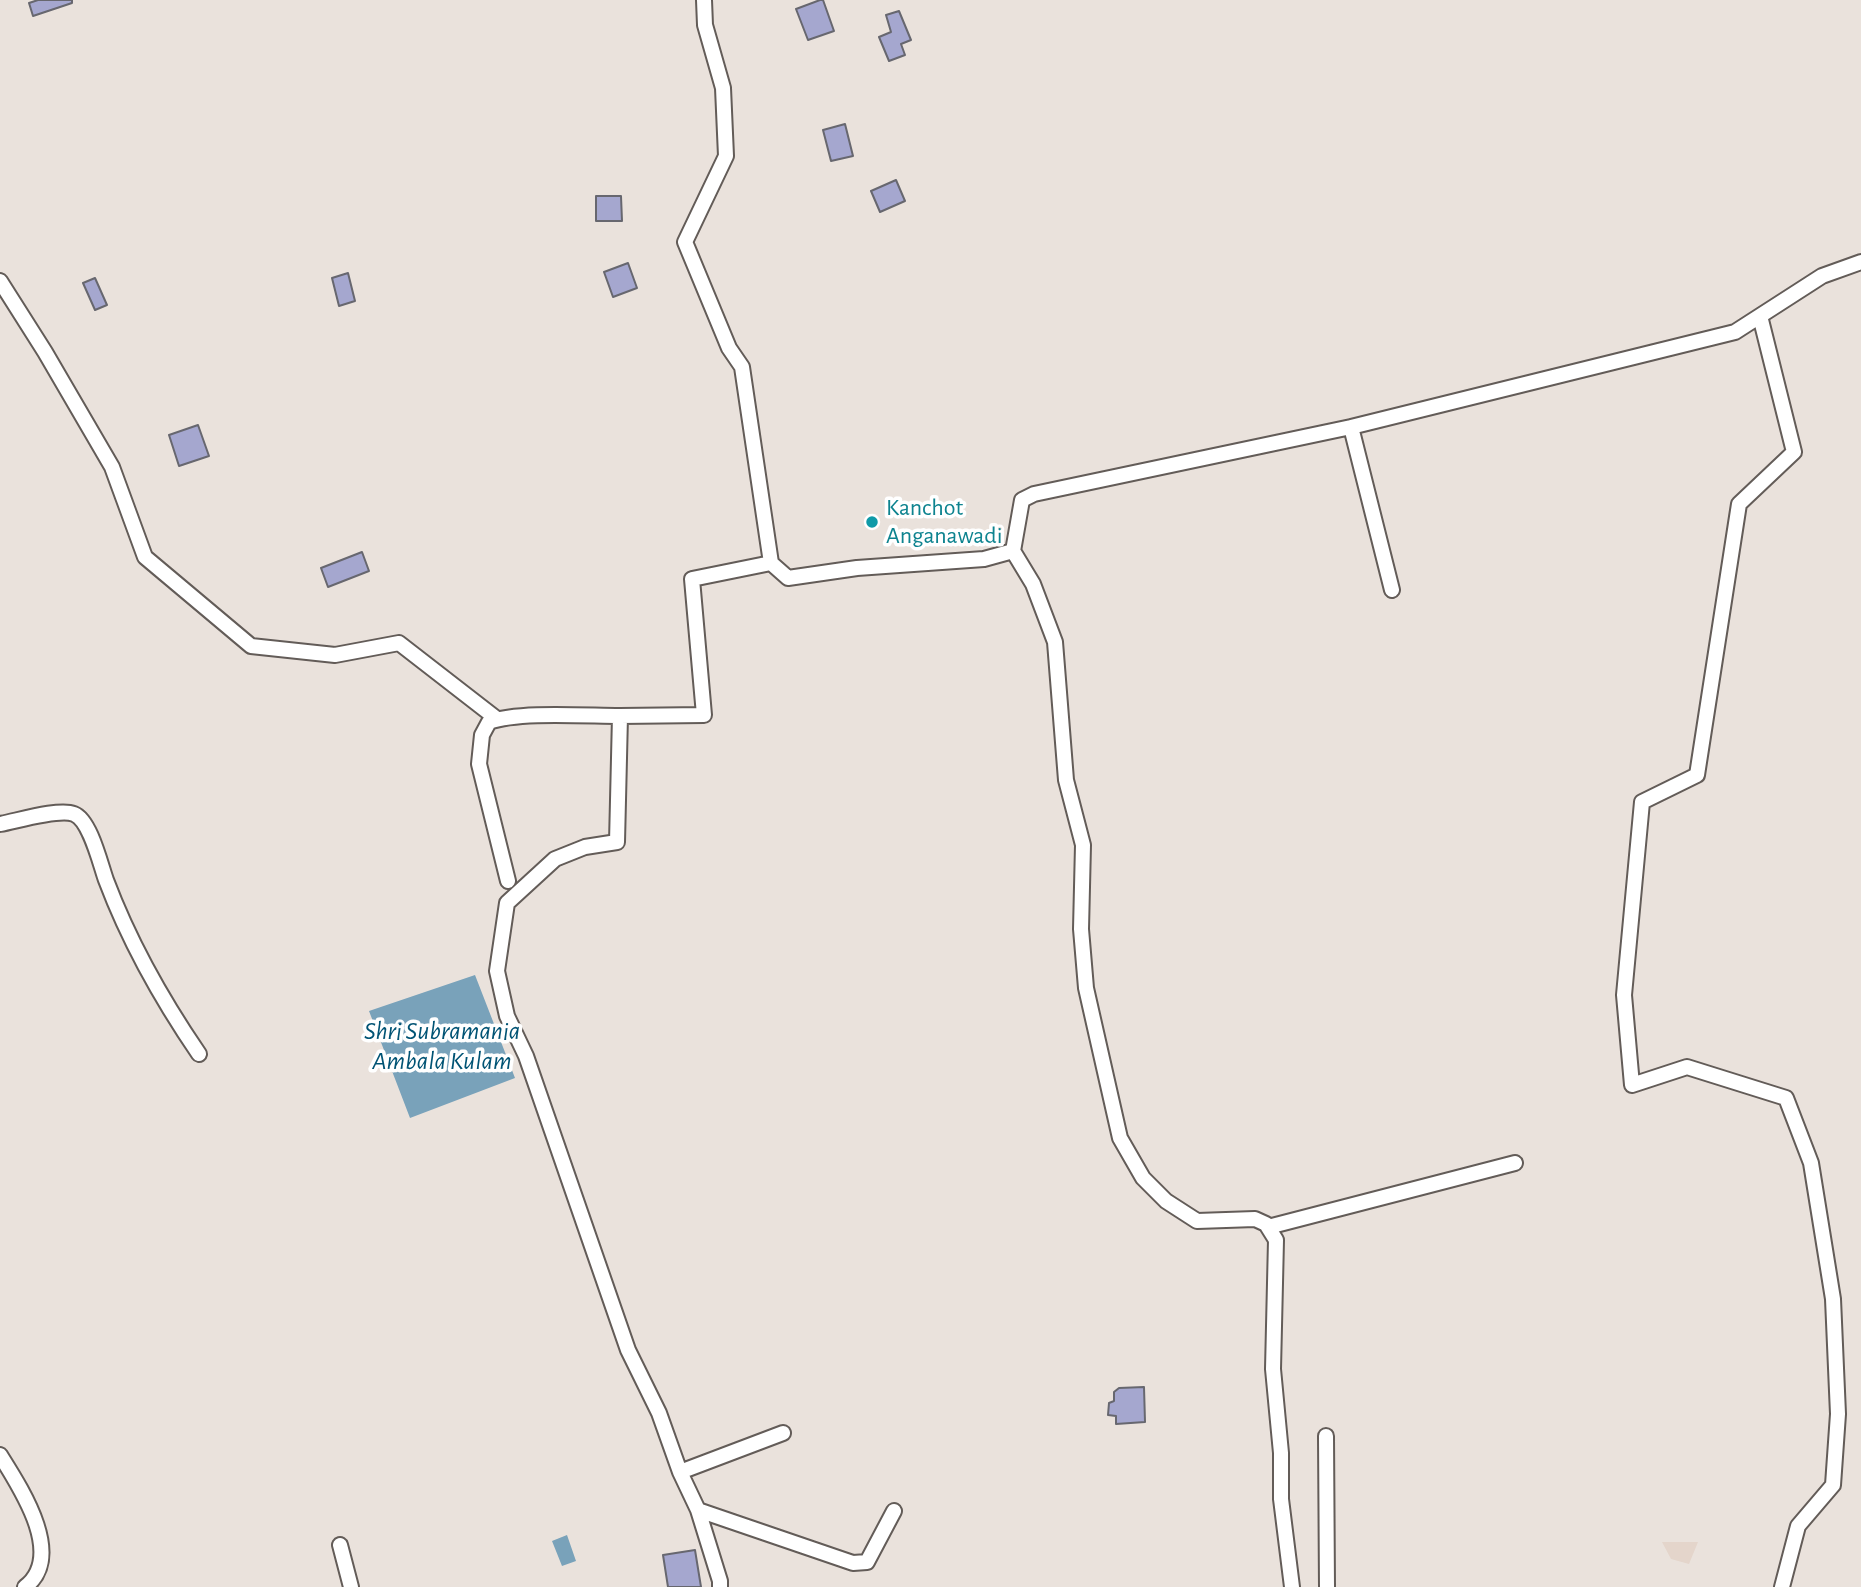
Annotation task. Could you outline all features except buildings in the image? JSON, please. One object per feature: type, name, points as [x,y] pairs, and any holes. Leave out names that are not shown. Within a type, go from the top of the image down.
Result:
[{"type":"street","points":[[704,0],[705,25],[723,89],[726,156],[685,242],[729,348],[742,367],[771,564],[788,578],[857,568],[984,559],[1013,551]]},
{"type":"street","points":[[1292,1587],[1281,1499],[1281,1453],[1273,1369],[1276,1240],[1266,1224],[1255,1219],[1197,1221],[1166,1201],[1143,1178],[1120,1138],[1087,988],[1081,929],[1083,845],[1066,780],[1055,642],[1033,584],[1013,551],[1022,500],[1034,494],[1351,427],[1735,332],[1822,276],[1861,262]]},
{"type":"street","points":[[0,281],[112,467],[145,557],[251,646],[335,655],[399,643],[497,719]]},
{"type":"street","points":[[1760,316],[1794,452],[1739,503],[1697,775],[1642,802],[1624,995],[1632,1085],[1687,1067],[1786,1098],[1811,1163],[1833,1299],[1838,1414],[1833,1485],[1798,1526],[1782,1587]]},
{"type":"street","points":[[1351,427],[1392,590]]},
{"type":"street","points":[[508,881],[479,764],[482,735],[489,722],[543,716],[704,715],[692,579],[771,564]]},
{"type":"street","points":[[620,716],[617,842],[585,847],[555,859],[507,903],[497,971],[507,1016],[526,1056],[628,1350],[659,1413],[680,1472],[698,1510],[720,1587]]},
{"type":"street","points":[[0,824],[63,812],[75,814],[85,823],[113,897],[143,962],[173,1017],[199,1054]]},
{"type":"street","points":[[1268,1227],[1515,1163]]},
{"type":"street","points":[[680,1472],[783,1433]]},
{"type":"street","points":[[1326,1436],[1327,1587]]},
{"type":"street","points":[[0,1455],[33,1510],[42,1558],[33,1581],[25,1587]]},
{"type":"street","points":[[698,1510],[853,1563],[867,1562],[894,1511]]},
{"type":"street","points":[[340,1545],[351,1587]]},
{"type":"shaded area","points":[[1662,1542],[1698,1542],[1689,1564],[1671,1559]]},
{"type":"water","name":"Shri Subramania Ambala Kulam","points":[[475,975],[515,1078],[410,1118],[369,1011]]},
{"type":"water","points":[[567,1535],[576,1561],[562,1566],[552,1541]]},
{"type":"place","name":"Kanchot Anganawadi","points":[[872,522]]}]
